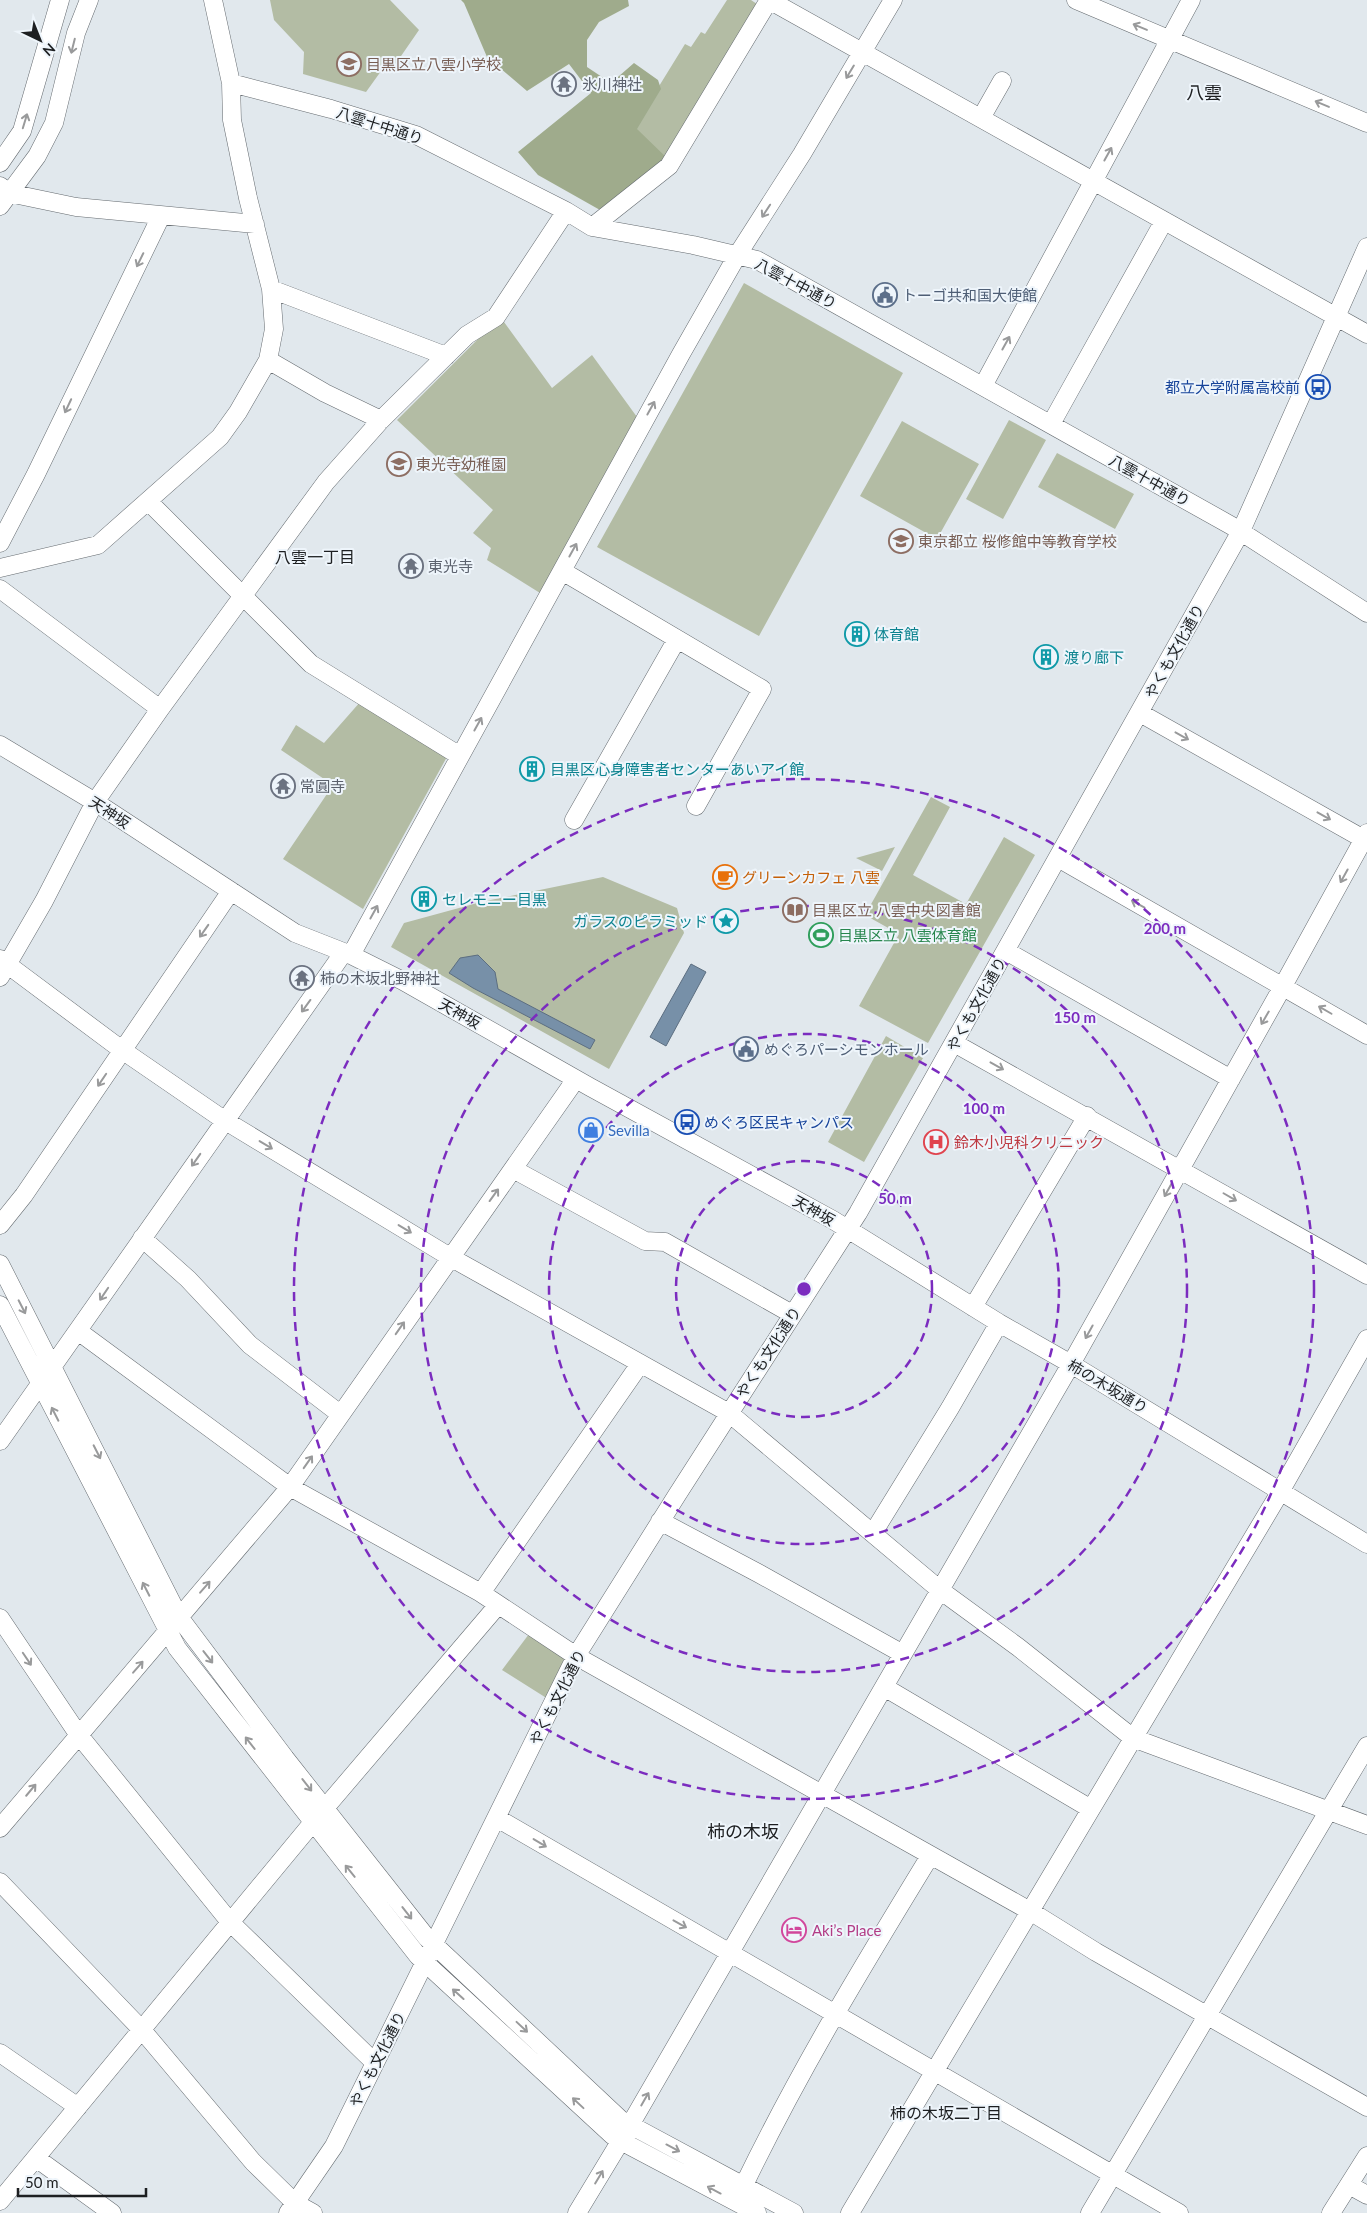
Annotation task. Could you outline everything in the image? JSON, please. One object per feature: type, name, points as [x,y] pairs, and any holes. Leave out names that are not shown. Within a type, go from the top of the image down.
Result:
[{"type":"street","points":[[0,163],[22,131],[60,0]]},
{"type":"street","points":[[3,195],[37,156],[54,123],[76,33],[89,0]]},
{"type":"street","points":[[0,568],[98,545],[220,437],[238,412],[268,360],[274,329],[271,288],[254,224],[232,120],[232,83],[213,0]]},
{"type":"street","points":[[592,228],[669,166],[769,0],[1367,334]]},
{"type":"street","points":[[0,1441],[224,1120],[348,953],[460,756],[738,254],[802,154],[893,0]]},
{"type":"street","points":[[1076,0],[1367,123]]},
{"type":"street","points":[[983,386],[1191,0]]},
{"type":"street","points":[[981,118],[1002,81]]},
{"type":"street","name":"八雲十中通り","points":[[232,83],[332,109],[416,135],[566,211],[592,228],[738,254],[757,260],[1241,532],[1367,613]]},
{"type":"street","points":[[3,195],[76,207],[254,224]]},
{"type":"street","points":[[566,211],[496,317],[467,334],[381,420],[326,482],[160,709],[95,802],[44,901],[3,967],[224,1120],[450,1257],[729,1413],[940,1590],[1018,1647],[1133,1738],[1367,1825]]},
{"type":"street","points":[[0,543],[36,474],[162,216]]},
{"type":"street","points":[[1051,424],[1164,221]]},
{"type":"street","name":"やくも文化通り","points":[[291,2208],[334,2146],[433,1944],[498,1818],[576,1656],[848,1228],[1241,532],[1367,247]]},
{"type":"street","points":[[271,288],[446,356]]},
{"type":"street","points":[[268,360],[325,393],[381,420]]},
{"type":"street","points":[[148,501],[311,664],[460,756]]},
{"type":"street","points":[[562,571],[762,689],[696,806]]},
{"type":"street","points":[[0,589],[160,709]]},
{"type":"street","points":[[574,820],[677,639]]},
{"type":"street","points":[[577,2213],[621,2141],[1071,1364],[1366,838],[1140,712]]},
{"type":"street","name":"天神坂","points":[[0,745],[95,802],[304,937],[348,953],[404,982],[848,1228]]},
{"type":"street","points":[[1058,858],[1367,1035]]},
{"type":"street","points":[[0,1226],[24,1194],[231,891]]},
{"type":"street","points":[[1006,950],[1231,1079]]},
{"type":"street","points":[[954,1043],[1367,1275]]},
{"type":"street","points":[[0,1828],[78,1734],[168,1633],[179,1617],[290,1487],[576,1079]]},
{"type":"street","points":[[973,1307],[1087,1116]]},
{"type":"street","points":[[513,1168],[645,1241],[664,1242],[792,1314]]},
{"type":"street","name":"柿の木坂通り","points":[[848,1228],[999,1323],[1281,1490],[1367,1544]]},
{"type":"street","points":[[142,1238],[188,1279],[250,1345],[340,1414]]},
{"type":"street","points":[[0,1264],[179,1617],[325,1809],[433,1944],[621,2120],[794,2213]]},
{"type":"street","points":[[0,1305],[177,1648],[312,1824],[425,1963],[621,2141],[757,2213]]},
{"type":"street","points":[[873,1533],[950,1408],[999,1323]]},
{"type":"street","points":[[78,1331],[290,1487],[498,1604],[576,1656],[1030,1911],[1096,1952],[1367,2107]]},
{"type":"street","points":[[850,2213],[1281,1490],[1367,1339]]},
{"type":"street","points":[[481,1594],[640,1364]]},
{"type":"street","points":[[660,1522],[758,1573],[903,1654]]},
{"type":"street","points":[[0,2202],[230,1922],[498,1604]]},
{"type":"street","points":[[0,1618],[78,1734],[230,1922],[375,2062]]},
{"type":"street","points":[[884,1687],[1091,1810]]},
{"type":"street","points":[[1090,2213],[1209,2016],[1367,1746]]},
{"type":"street","points":[[498,1818],[748,1962],[934,2073],[1179,2213]]},
{"type":"street","points":[[744,2185],[834,2013],[930,1856]]},
{"type":"street","points":[[0,1882],[142,2030],[291,2208],[313,2213]]},
{"type":"street","points":[[0,2054],[78,2107]]},
{"type":"street","points":[[1331,2213],[1367,2156]]},
{"type":"street","points":[[36,2158],[112,2213]]},
{"type":"street","points":[[1349,2185],[1367,2195]]},
{"type":"green space","points":[[270,0],[390,0],[419,30],[390,72],[384,67],[366,92],[303,74],[304,52],[274,20]]},
{"type":"green space","points":[[461,0],[628,0],[629,6],[599,22],[587,40],[587,67],[611,83],[634,63],[658,80],[661,89],[637,129],[669,160],[600,210],[538,175],[518,152],[591,93],[569,64],[527,91],[487,57]]},
{"type":"green space","points":[[727,0],[751,0],[760,6],[660,165],[632,130],[685,44],[691,47],[701,32],[705,34]]},
{"type":"green space","points":[[744,283],[903,373],[759,636],[597,547]]},
{"type":"green space","points":[[504,322],[552,388],[592,355],[637,417],[540,593],[487,560],[491,548],[473,533],[493,510],[397,420],[479,338]]},
{"type":"green space","points":[[1009,420],[1046,440],[1003,519],[966,499]]},
{"type":"green space","points":[[902,421],[979,464],[937,539],[860,496]]},
{"type":"green space","points":[[1057,453],[1134,494],[1115,529],[1038,487]]},
{"type":"green space","points":[[361,701],[448,755],[363,909],[283,859],[333,785],[281,750],[296,725],[324,743]]},
{"type":"green space","points":[[931,797],[950,807],[913,875],[966,904],[1004,837],[1035,855],[928,1043],[859,1006],[899,934],[865,915]]},
{"type":"green space","points":[[895,847],[882,871],[856,858]]},
{"type":"green space","points":[[603,877],[677,908],[684,933],[609,1069],[391,947],[404,923],[481,902]]},
{"type":"green space","points":[[886,1036],[923,1058],[864,1162],[828,1142]]},
{"type":"green space","points":[[532,1630],[571,1656],[548,1699],[502,1670]]},
{"type":"water","points":[[478,955],[495,972],[498,989],[595,1040],[590,1049],[473,988],[449,973],[460,958]]},
{"type":"water","points":[[691,964],[706,972],[666,1046],[650,1037]]},
{"type":"place","name":"目黒区立八雲小学校","points":[[349,64]]},
{"type":"place","name":"氷川神社","points":[[564,84]]},
{"type":"place","name":"トーゴ共和国大使館","points":[[885,295]]},
{"type":"place","name":"都立大学附属高校前","points":[[1318,387]]},
{"type":"place","name":"東光寺幼稚園","points":[[399,464]]},
{"type":"place","name":"東京都立 桜修館中等教育学校","points":[[901,541]]},
{"type":"place","name":"東光寺","points":[[411,566]]},
{"type":"place","name":"体育館","points":[[857,634]]},
{"type":"place","name":"渡り廊下","points":[[1046,657]]},
{"type":"place","name":"目黒区心身障害者センターあいアイ館","points":[[532,769]]},
{"type":"place","name":"常圓寺","points":[[283,786]]},
{"type":"place","name":"グリーンカフェ 八雲","points":[[725,877]]},
{"type":"place","name":"セレモニー目黒","points":[[424,899]]},
{"type":"place","name":"目黒区立 八雲中央図書館","points":[[795,910]]},
{"type":"place","name":"ガラスのピラミッド","points":[[726,921]]},
{"type":"place","name":"目黒区立 八雲体育館","points":[[821,935]]},
{"type":"place","name":"柿の木坂北野神社","points":[[302,978]]},
{"type":"place","name":"めぐろパーシモンホール","points":[[746,1049]]},
{"type":"place","name":"めぐろ区民キャンパス","points":[[687,1122]]},
{"type":"place","name":"Sevilla","points":[[591,1130]]},
{"type":"place","name":"鈴木小児科クリニック","points":[[936,1142]]},
{"type":"place","name":"Aki’s Place","points":[[794,1930]]},
{"type":"district","name":"八雲","points":[[1204,92]]},
{"type":"district","name":"八雲一丁目","points":[[315,556]]},
{"type":"district","name":"柿の木坂","points":[[743,1831]]},
{"type":"district","name":"柿の木坂二丁目","points":[[946,2112]]}]
